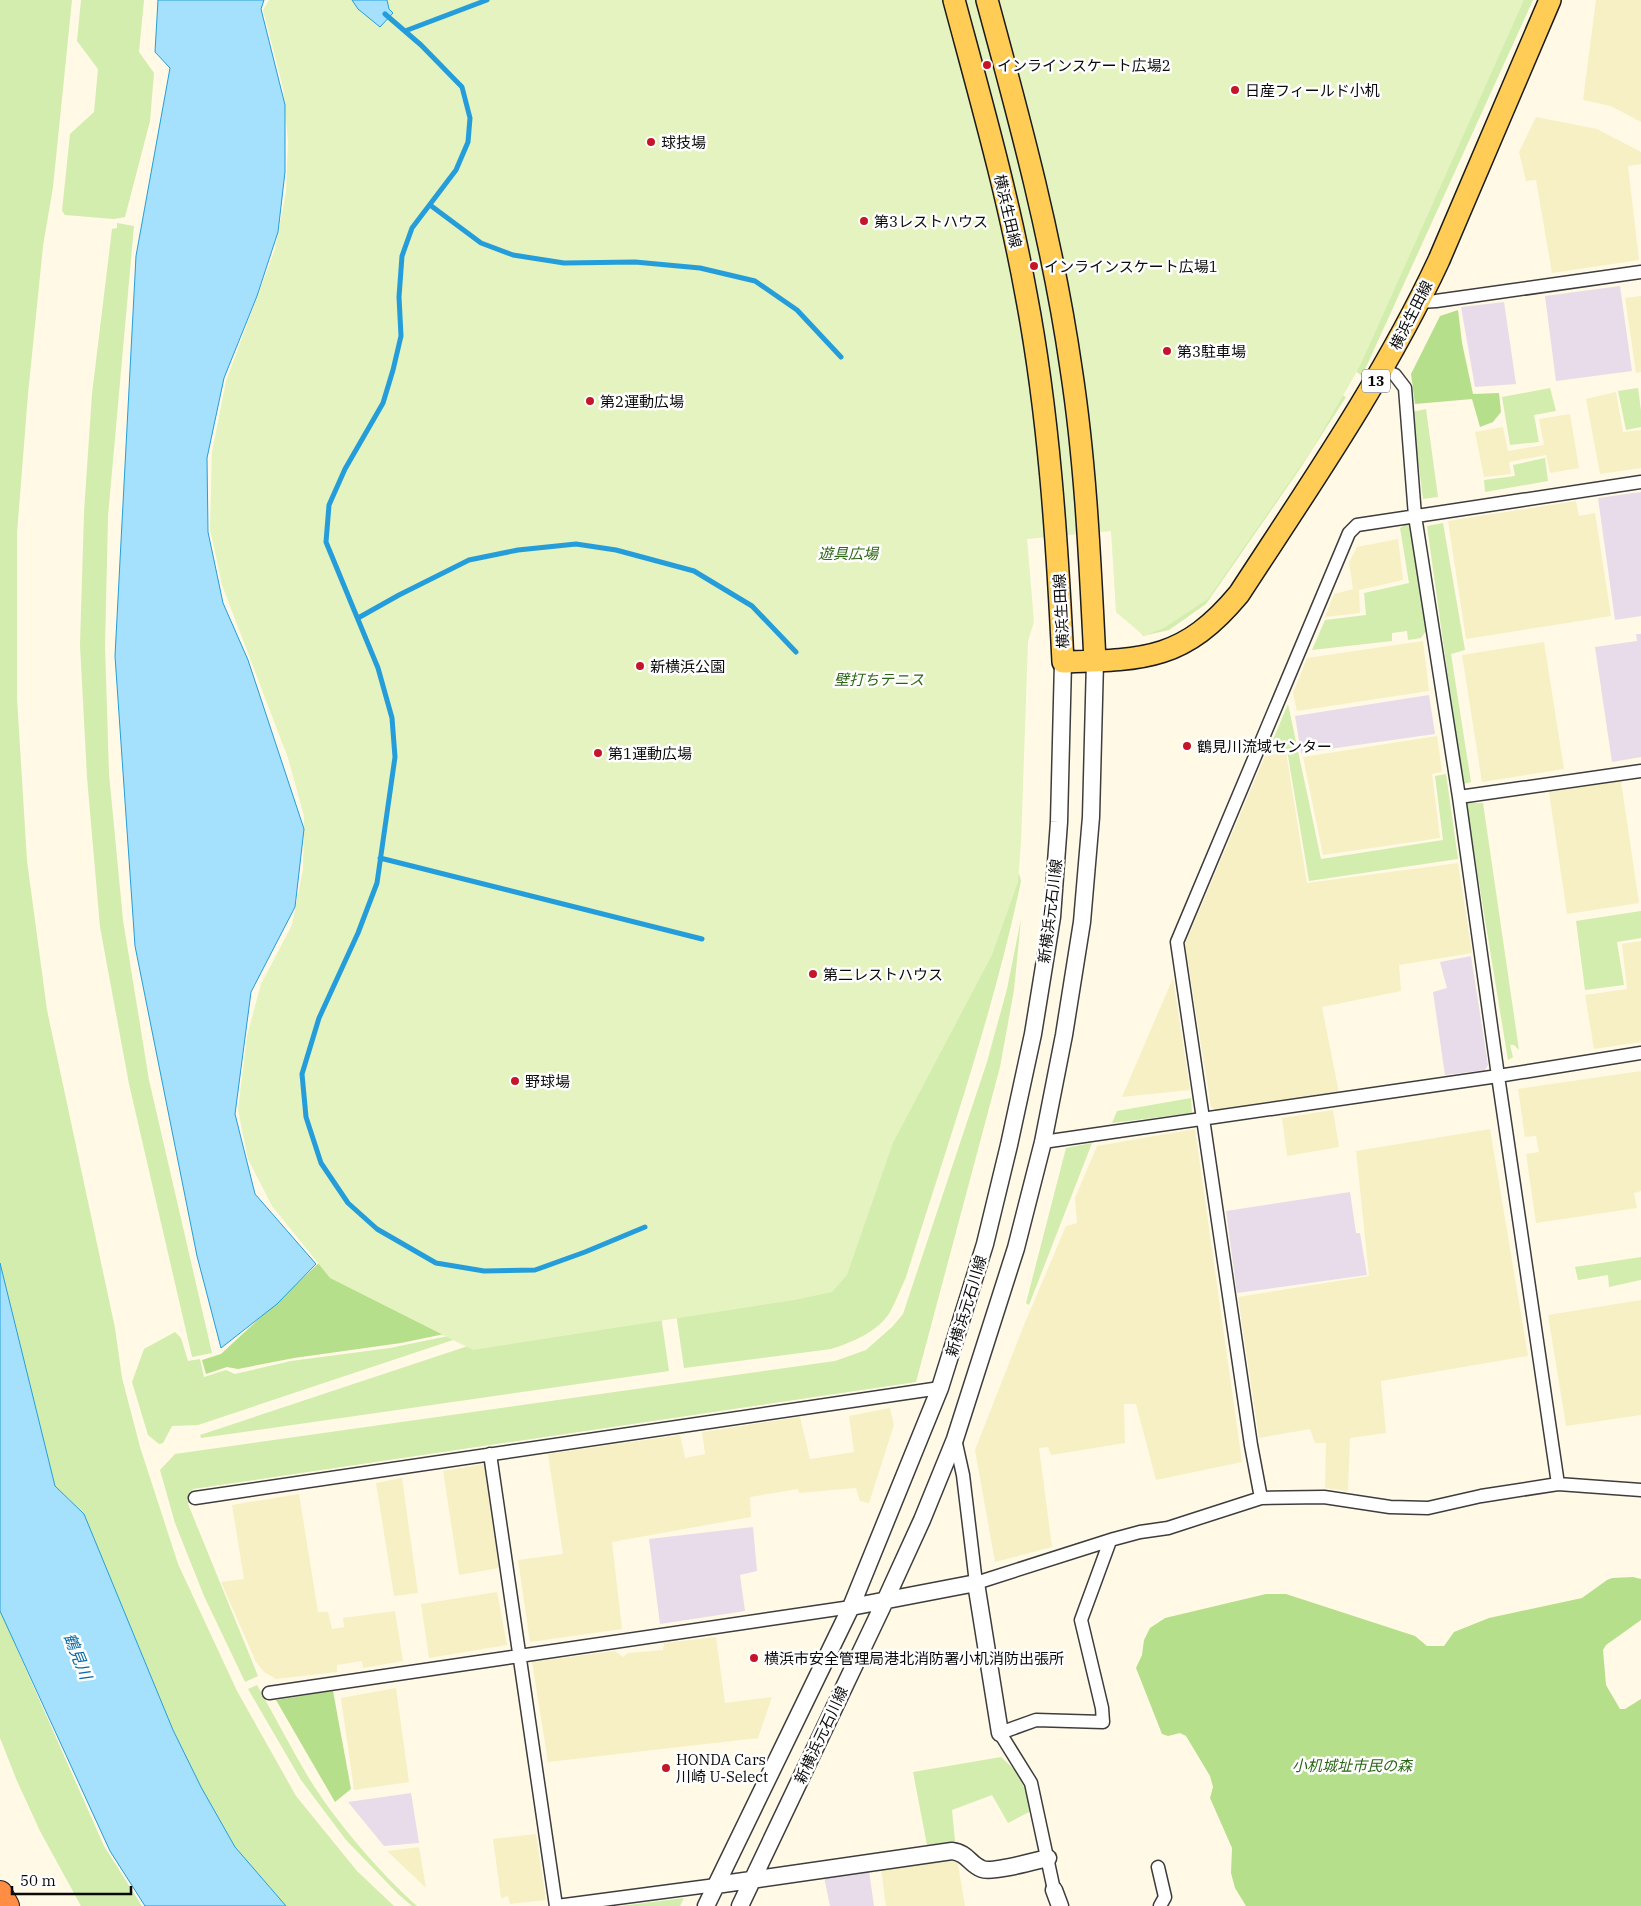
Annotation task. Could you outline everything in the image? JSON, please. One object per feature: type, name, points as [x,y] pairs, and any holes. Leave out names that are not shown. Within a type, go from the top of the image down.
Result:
[{"type":"highway","points":[[0,1893],[7,1906]]},
{"type":"main road","name":"横浜生田線","points":[[954,0],[1004,191],[1026,294],[1048,447],[1060,587],[1063,662],[1140,658],[1163,653],[1185,643],[1206,629],[1224,612],[1244,586],[1383,370],[1420,302],[1550,0]]},
{"type":"main road","name":"横浜生田線","points":[[986,0],[1035,183],[1057,282],[1072,369],[1081,445],[1092,586],[1095,661]]},
{"type":"street","points":[[1420,302],[1641,272]]},
{"type":"street","points":[[1383,370],[1395,375],[1405,388],[1415,516],[1459,797],[1558,1484]]},
{"type":"street","points":[[1261,1498],[1251,1445],[1177,942],[1349,533],[1357,525],[1641,482]]},
{"type":"street","name":"新横浜元石川線","points":[[740,1906],[922,1520],[955,1439],[1016,1248],[1042,1142],[1064,1035],[1082,922],[1091,818],[1095,661]]},
{"type":"street","name":"新横浜元石川線","points":[[706,1906],[851,1607],[940,1388],[985,1244],[1033,1034],[1052,916],[1059,822],[1063,662]]},
{"type":"street","points":[[1459,797],[1641,770]]},
{"type":"street","points":[[1042,1142],[1498,1076],[1641,1053]]},
{"type":"street","points":[[194,1498],[940,1388]]},
{"type":"street","points":[[955,1439],[963,1474],[976,1583],[1000,1734],[1031,1783],[1054,1890],[1060,1906]]},
{"type":"street","points":[[490,1454],[557,1906],[952,1851],[961,1852],[982,1869],[992,1870],[1048,1858]]},
{"type":"street","points":[[269,1692],[885,1601],[976,1583],[1110,1540],[1140,1532],[1168,1528],[1261,1498],[1324,1497],[1390,1507],[1428,1508],[1480,1496],[1558,1484],[1641,1490]]},
{"type":"street","points":[[1000,1734],[1036,1720],[1103,1722],[1102,1708],[1081,1620],[1110,1540]]},
{"type":"street","points":[[1158,1867],[1165,1897],[1160,1906]]},
{"type":"shaded area","points":[[1596,0],[1641,0],[1641,122],[1611,106],[1583,100]]},
{"type":"shaded area","points":[[1536,117],[1597,129],[1641,152],[1641,164],[1628,166],[1639,260],[1552,273],[1536,180],[1526,181],[1519,152]]},
{"type":"shaded area","points":[[1620,286],[1632,371],[1556,381],[1545,296]]},
{"type":"shaded area","points":[[1641,296],[1641,372],[1636,373],[1625,298]]},
{"type":"shaded area","points":[[1504,302],[1516,384],[1475,387],[1461,307]]},
{"type":"shaded area","points":[[1616,392],[1623,432],[1641,430],[1641,468],[1600,474],[1586,399]]},
{"type":"shaded area","points":[[1570,414],[1579,468],[1550,473],[1546,455],[1509,462],[1511,474],[1484,477],[1475,432],[1503,427],[1508,451],[1544,445],[1539,419]]},
{"type":"shaded area","points":[[1641,492],[1641,616],[1615,620],[1598,498]]},
{"type":"shaded area","points":[[1576,501],[1579,516],[1595,513],[1611,616],[1466,639],[1448,521]]},
{"type":"shaded area","points":[[1398,539],[1403,580],[1359,590],[1360,613],[1325,617],[1334,594],[1353,589],[1349,562],[1357,547]]},
{"type":"shaded area","points":[[1636,634],[1641,634],[1641,757],[1612,762],[1595,647],[1637,641]]},
{"type":"shaded area","points":[[1423,641],[1429,691],[1297,711],[1293,693],[1307,658]]},
{"type":"shaded area","points":[[1544,642],[1564,769],[1482,782],[1462,655]]},
{"type":"shaded area","points":[[1429,695],[1435,734],[1301,753],[1295,716]]},
{"type":"shaded area","points":[[1437,736],[1442,772],[1432,774],[1440,838],[1323,855],[1303,757]]},
{"type":"shaded area","points":[[1286,752],[1307,883],[1458,863],[1472,953],[1399,965],[1401,991],[1322,1007],[1339,1093],[1216,1110],[1211,1107],[1185,944],[1265,756]]},
{"type":"shaded area","points":[[1621,781],[1639,903],[1567,914],[1549,792]]},
{"type":"shaded area","points":[[1641,941],[1641,1042],[1594,1049],[1585,995],[1627,989],[1622,944]]},
{"type":"shaded area","points":[[1471,956],[1488,1065],[1485,1070],[1445,1075],[1433,992],[1447,988],[1440,962]]},
{"type":"shaded area","points":[[1173,978],[1190,1090],[1122,1097]]},
{"type":"shaded area","points":[[1641,1071],[1641,1191],[1634,1193],[1637,1208],[1536,1223],[1526,1154],[1539,1152],[1536,1136],[1525,1137],[1518,1089]]},
{"type":"shaded area","points":[[1333,1110],[1339,1147],[1287,1156],[1282,1118]]},
{"type":"shaded area","points":[[1195,1129],[1242,1462],[1156,1480],[1136,1404],[1124,1404],[1125,1443],[1051,1455],[1048,1447],[1039,1448],[1052,1547],[995,1562],[975,1450],[1024,1325],[1066,1226],[1077,1223],[1075,1198],[1097,1146]]},
{"type":"shaded area","points":[[1490,1129],[1528,1356],[1381,1381],[1386,1433],[1350,1438],[1348,1491],[1325,1488],[1326,1443],[1315,1443],[1310,1429],[1259,1438],[1238,1297],[1369,1276],[1356,1151]]},
{"type":"shaded area","points":[[1350,1192],[1356,1233],[1360,1233],[1367,1275],[1237,1293],[1226,1211]]},
{"type":"shaded area","points":[[1641,1300],[1641,1415],[1566,1426],[1548,1315]]},
{"type":"shaded area","points":[[890,1408],[894,1425],[869,1503],[860,1501],[856,1488],[799,1493],[798,1489],[750,1497],[751,1517],[612,1542],[622,1629],[530,1642],[518,1560],[563,1554],[548,1454],[680,1435],[685,1458],[705,1454],[702,1432],[800,1417],[810,1459],[854,1452],[849,1416]]},
{"type":"shaded area","points":[[484,1464],[499,1568],[459,1575],[443,1471]]},
{"type":"shaded area","points":[[402,1478],[418,1593],[394,1596],[376,1483]]},
{"type":"shaded area","points":[[299,1494],[318,1612],[328,1612],[332,1629],[344,1627],[343,1618],[395,1611],[403,1661],[363,1668],[362,1661],[337,1665],[337,1672],[276,1679],[264,1672],[256,1662],[221,1582],[244,1579],[232,1505]]},
{"type":"shaded area","points":[[753,1527],[757,1571],[740,1575],[745,1611],[660,1624],[649,1539]]},
{"type":"shaded area","points":[[497,1592],[507,1645],[429,1658],[421,1604]]},
{"type":"shaded area","points":[[716,1637],[725,1703],[772,1697],[758,1738],[548,1762],[532,1662],[615,1651],[623,1657],[628,1653],[663,1650],[664,1643]]},
{"type":"shaded area","points":[[396,1688],[409,1782],[354,1790],[341,1698]]},
{"type":"shaded area","points":[[411,1793],[419,1843],[384,1846],[348,1802]]},
{"type":"shaded area","points":[[536,1834],[546,1900],[510,1904],[508,1896],[501,1898],[493,1839]]},
{"type":"shaded area","points":[[419,1847],[426,1888],[387,1851]]},
{"type":"shaded area","points":[[955,1857],[957,1859],[965,1906],[886,1906],[881,1868]]},
{"type":"shaded area","points":[[869,1871],[874,1906],[830,1906],[824,1877]]},
{"type":"green space","points":[[0,0],[72,0],[53,187],[43,246],[28,394],[17,533],[17,698],[27,861],[47,1010],[115,1328],[122,1378],[140,1447],[178,1564],[237,1691],[296,1796],[357,1871],[394,1906],[286,1906],[235,1847],[201,1787],[173,1730],[84,1514],[55,1486],[0,1263]]},
{"type":"green space","points":[[81,0],[144,0],[139,52],[154,73],[150,121],[125,217],[114,219],[65,215],[62,211],[70,134],[94,112],[98,69],[77,41]]},
{"type":"green space","name":"新横浜公園","points":[[269,0],[1524,0],[1360,366],[1313,448],[1208,599],[1164,628],[1144,636],[1116,612],[1111,531],[1027,539],[1034,622],[1028,641],[1018,882],[992,955],[893,1143],[847,1275],[832,1292],[795,1300],[473,1350],[330,1278],[272,1206],[248,1159],[238,1110],[247,1036],[261,984],[292,925],[303,869],[304,816],[288,758],[222,585],[210,529],[212,452],[226,381],[275,249],[286,192],[288,141],[283,88],[263,10]]},
{"type":"green space","points":[[1498,0],[1533,0],[1362,376],[1341,360]]},
{"type":"green space","points":[[117,223],[134,226],[108,516],[105,646],[109,774],[123,920],[149,1080],[212,1353],[192,1357],[129,1084],[100,927],[87,777],[80,645],[84,512],[92,394],[112,229],[117,228]]},
{"type":"green space","points":[[1458,310],[1462,343],[1473,394],[1499,393],[1501,412],[1493,422],[1480,427],[1472,399],[1415,404],[1411,374],[1440,316]]},
{"type":"green space","points":[[1550,388],[1556,411],[1534,415],[1539,442],[1510,445],[1502,397]]},
{"type":"green space","points":[[1638,388],[1641,427],[1626,430],[1618,391]]},
{"type":"green space","points":[[1329,389],[1346,397],[1299,470],[1206,604],[1169,630],[1143,636],[1139,630]]},
{"type":"green space","points":[[1426,409],[1438,497],[1423,499],[1412,412]]},
{"type":"green space","points":[[1545,458],[1548,481],[1485,492],[1484,480],[1515,476],[1513,465]]},
{"type":"green space","points":[[1407,523],[1412,531],[1426,631],[1421,638],[1408,640],[1407,631],[1392,633],[1392,641],[1312,650],[1325,620],[1366,615],[1364,593],[1409,583],[1400,528]]},
{"type":"green space","points":[[1443,523],[1465,650],[1451,654],[1471,782],[1463,784],[1427,526]]},
{"type":"green space","points":[[1288,704],[1321,859],[1443,840],[1435,776],[1446,774],[1458,859],[1309,881],[1287,750],[1267,754]]},
{"type":"green space","points":[[1466,803],[1483,803],[1519,1050],[1514,1045],[1510,1045],[1513,1057],[1508,1060]]},
{"type":"green space","points":[[1019,873],[1021,881],[1010,931],[983,1030],[906,1277],[890,1312],[872,1330],[856,1340],[831,1349],[684,1368],[676,1313],[892,1135],[997,940]]},
{"type":"green space","points":[[1641,911],[1641,938],[1617,942],[1624,985],[1585,990],[1576,921]]},
{"type":"green space","points":[[1021,919],[1014,990],[1000,1067],[916,1382],[193,1489],[188,1504],[258,1676],[245,1682],[204,1596],[175,1523],[160,1470],[175,1454],[835,1361],[866,1350],[892,1327],[903,1314],[987,1062],[1007,989]]},
{"type":"green space","points":[[1191,1098],[1192,1113],[1112,1123],[1117,1111]]},
{"type":"green space","points":[[1092,1143],[1029,1305],[1026,1303],[1066,1148]]},
{"type":"green space","points":[[1641,1257],[1641,1280],[1609,1287],[1608,1275],[1578,1280],[1575,1267]]},
{"type":"green space","points":[[319,1263],[454,1332],[401,1343],[294,1358],[238,1369],[227,1367],[206,1374],[202,1360],[221,1354]]},
{"type":"green space","points":[[661,1316],[669,1371],[201,1438],[200,1435],[468,1346]]},
{"type":"green space","points":[[175,1332],[181,1338],[188,1361],[200,1359],[204,1377],[226,1370],[235,1374],[291,1361],[390,1348],[453,1335],[453,1340],[198,1425],[172,1426],[163,1443],[159,1444],[148,1435],[132,1382],[144,1349]]},
{"type":"green space","name":"小机城址市民の森","points":[[1633,1577],[1641,1579],[1641,1620],[1606,1645],[1603,1650],[1606,1685],[1620,1709],[1625,1709],[1641,1699],[1641,1906],[1246,1906],[1235,1888],[1231,1873],[1232,1848],[1210,1798],[1213,1787],[1210,1776],[1186,1736],[1180,1733],[1168,1736],[1162,1734],[1136,1668],[1142,1655],[1144,1640],[1150,1628],[1165,1618],[1266,1594],[1286,1594],[1415,1636],[1427,1646],[1444,1646],[1454,1632],[1489,1618],[1582,1598],[1607,1580]]},
{"type":"green space","points":[[0,1611],[104,1846],[142,1906],[81,1906],[40,1831],[0,1738]]},
{"type":"green space","points":[[257,1685],[307,1775],[331,1810],[372,1861],[417,1906],[412,1906],[398,1894],[346,1840],[301,1780],[248,1689]]},
{"type":"green space","points":[[333,1691],[351,1789],[335,1802],[276,1700]]},
{"type":"green space","points":[[1001,1757],[1016,1771],[1028,1795],[1031,1811],[1008,1823],[992,1795],[952,1810],[955,1841],[927,1845],[913,1772]]},
{"type":"green space","points":[[684,1898],[680,1906],[621,1906]]},
{"type":"water","points":[[158,0],[264,0],[261,9],[285,105],[285,172],[278,232],[257,296],[224,378],[207,458],[208,532],[223,603],[248,660],[304,829],[295,907],[251,992],[235,1114],[255,1194],[316,1264],[277,1304],[221,1348],[197,1256],[135,946],[115,656],[136,256],[170,68],[155,52]]},
{"type":"water","points":[[352,0],[387,0],[389,9],[393,13],[380,27],[358,9]]},
{"type":"water","name":"鶴見川","points":[[0,1263],[55,1486],[84,1514],[173,1730],[201,1787],[235,1847],[286,1906],[145,1906],[110,1851],[0,1611]]},
{"type":"waterway","points":[[405,31],[487,0]]},
{"type":"waterway","points":[[385,14],[421,45],[462,87],[470,118],[468,142],[456,170],[412,228],[402,256],[399,297],[401,336],[393,370],[383,403],[345,469],[329,505],[326,542],[378,668],[392,718],[395,757],[377,883],[358,933],[319,1018],[302,1074],[306,1117],[321,1163],[348,1203],[377,1229],[436,1263],[484,1271],[535,1270],[645,1227]]},
{"type":"waterway","points":[[430,205],[481,243],[513,255],[564,263],[635,262],[700,268],[755,281],[797,310],[841,357]]},
{"type":"waterway","points":[[358,618],[469,560],[518,550],[576,544],[616,550],[694,571],[752,606],[796,652]]},
{"type":"waterway","points":[[380,858],[702,939]]},
{"type":"place","name":"インラインスケート広場2","points":[[987,65]]},
{"type":"place","name":"日産フィールド小机","points":[[1235,90]]},
{"type":"place","name":"球技場","points":[[651,142]]},
{"type":"place","name":"第3レストハウス","points":[[864,221]]},
{"type":"place","name":"インラインスケート広場1","points":[[1034,266]]},
{"type":"place","name":"第3駐車場","points":[[1167,351]]},
{"type":"place","name":"第2運動広場","points":[[590,401]]},
{"type":"place","name":"新横浜公園","points":[[640,666]]},
{"type":"place","name":"鶴見川流域センター","points":[[1187,746]]},
{"type":"place","name":"第1運動広場","points":[[598,753]]},
{"type":"place","name":"第二レストハウス","points":[[813,974]]},
{"type":"place","name":"野球場","points":[[515,1081]]},
{"type":"place","name":"横浜市安全管理局港北消防署小机消防出張所","points":[[754,1658]]},
{"type":"place","name":"HONDA Cars 川崎 U-Select","points":[[666,1768]]},
{"type":"park label","name":"遊具広場","points":[[848,553]]},
{"type":"park label","name":"壁打ちテニス","points":[[879,679]]}]
